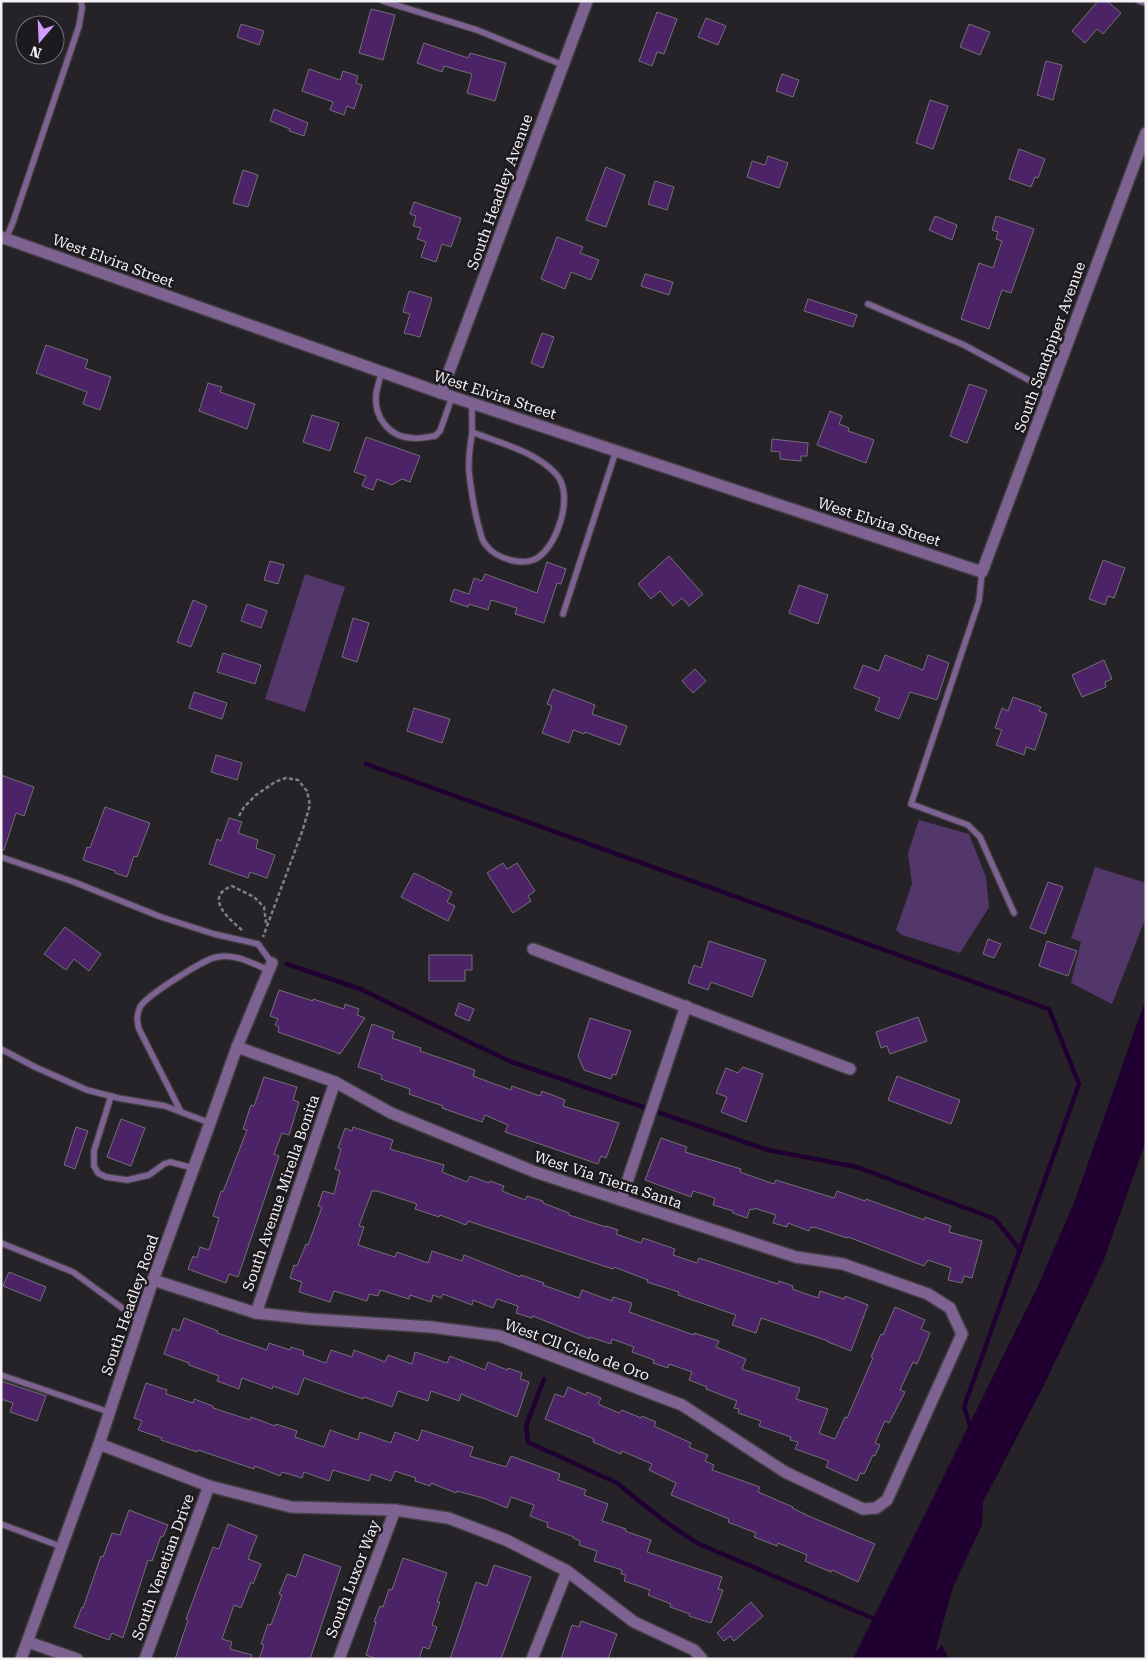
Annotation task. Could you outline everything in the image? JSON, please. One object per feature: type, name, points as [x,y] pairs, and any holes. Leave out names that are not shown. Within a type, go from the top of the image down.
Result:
[{"type":"street","name":"South Headley Avenue","points":[[446,395],[587,1]]},
{"type":"street","name":"South Sandpiper Avenue","points":[[982,572],[1146,133]]},
{"type":"street","name":"West Elvira Street","points":[[4,238],[472,404],[982,572]]},
{"type":"street","points":[[534,949],[850,1069]]},
{"type":"street","name":"South Headley Road","points":[[20,1659],[28,1642],[99,1444],[153,1280],[193,1168],[237,1047],[270,966]]},
{"type":"street","points":[[621,1200],[686,1006]]},
{"type":"street","name":"West Via Tierra Santa","points":[[237,1047],[335,1082],[391,1113],[526,1168],[796,1257],[843,1264],[928,1294],[950,1308],[962,1334],[886,1500],[876,1508]]},
{"type":"street","name":"South Avenue Mirella Bonita","points":[[256,1313],[335,1082]]},
{"type":"street","name":"West Cll Cielo de Oro","points":[[153,1280],[256,1313],[311,1319],[431,1327],[500,1336],[682,1405],[785,1472],[863,1509],[876,1508]]},
{"type":"street","points":[[99,1444],[209,1486],[291,1507],[395,1510],[448,1518],[506,1540],[567,1571],[634,1622],[694,1650],[702,1658]]},
{"type":"street","name":"South Venetian Drive","points":[[145,1659],[209,1486]]},
{"type":"street","name":"South Luxor Way","points":[[339,1659],[395,1510]]},
{"type":"street","points":[[532,1659],[567,1571]]},
{"type":"street","points":[[28,1642],[77,1659]]},
{"type":"lane","points":[[4,238],[16,213],[78,26],[81,1]]},
{"type":"lane","points":[[383,1],[477,30],[563,65]]},
{"type":"lane","points":[[1139,1],[1146,3]]},
{"type":"lane","points":[[868,304],[964,345],[1049,391]]},
{"type":"lane","points":[[381,372],[376,395],[376,408],[381,420],[388,429],[398,436],[411,438],[435,436],[440,431],[446,395]]},
{"type":"lane","points":[[472,404],[469,472],[480,532],[486,545],[494,552],[504,558],[518,562],[530,562],[540,557],[549,546],[563,513],[565,498],[563,485],[556,474],[545,464],[526,452],[472,432]]},
{"type":"lane","points":[[563,614],[616,451]]},
{"type":"lane","points":[[982,572],[979,601],[911,804],[968,825],[980,837],[1014,913]]},
{"type":"lane","points":[[1,857],[74,882],[161,917],[214,934],[258,944],[270,966]]},
{"type":"lane","points":[[181,1112],[139,1029],[136,1018],[141,1005],[194,967],[217,957],[235,957],[270,966]]},
{"type":"lane","points":[[1,1049],[35,1067],[87,1090],[165,1106],[210,1123]]},
{"type":"lane","points":[[111,1096],[94,1151],[94,1166],[98,1173],[106,1177],[128,1180],[149,1175],[170,1162],[193,1168]]},
{"type":"lane","points":[[1,1243],[73,1272],[140,1321]]},
{"type":"lane","points":[[1,1374],[109,1412]]},
{"type":"lane","points":[[1,1524],[62,1547]]},
{"type":"path","points":[[239,816],[244,807],[256,794],[275,782],[286,778],[298,780],[306,791],[310,805],[302,832],[267,924],[261,948]]},
{"type":"path","points":[[252,942],[248,935],[228,918],[220,907],[220,898],[224,889],[232,886],[254,896],[264,907],[267,924]]},
{"type":"shaded area","points":[[305,574],[345,587],[305,712],[265,699]]},
{"type":"shaded area","points":[[919,820],[969,834],[986,877],[989,907],[960,953],[902,935],[896,930],[912,884],[908,853]]},
{"type":"shaded area","points":[[1095,867],[1146,883],[1146,917],[1112,1004],[1071,983],[1081,942],[1071,938]]},
{"type":"shaded area","points":[[1146,998],[1146,1141],[1103,1262],[1042,1389],[983,1502],[982,1525],[953,1587],[935,1652],[942,1645],[949,1659],[853,1659],[1036,1290],[1074,1203]]},
{"type":"building","points":[[1098,1],[1107,1],[1121,13],[1103,34],[1097,29],[1085,43],[1072,31]]},
{"type":"building","points":[[371,9],[395,15],[383,60],[359,53]]},
{"type":"building","points":[[657,12],[677,19],[664,54],[657,52],[652,66],[639,61]]},
{"type":"building","points":[[706,18],[726,26],[718,45],[698,37]]},
{"type":"building","points":[[241,24],[264,31],[259,45],[237,37]]},
{"type":"building","points":[[969,24],[990,32],[980,55],[960,47]]},
{"type":"building","points":[[424,43],[468,58],[470,53],[506,63],[495,101],[467,93],[472,74],[444,66],[442,72],[417,63]]},
{"type":"building","points":[[1046,61],[1062,65],[1053,100],[1037,95]]},
{"type":"building","points":[[309,69],[340,80],[343,71],[358,76],[356,83],[362,85],[354,109],[347,106],[344,115],[330,110],[333,102],[302,91]]},
{"type":"building","points":[[782,74],[799,80],[793,97],[776,91]]},
{"type":"building","points":[[930,100],[948,106],[933,149],[916,143]]},
{"type":"building","points":[[274,109],[308,123],[304,136],[270,121]]},
{"type":"building","points":[[1019,149],[1045,159],[1038,178],[1035,177],[1031,187],[1009,179]]},
{"type":"building","points":[[768,156],[788,163],[779,188],[747,177],[752,161],[765,165]]},
{"type":"building","points":[[606,167],[625,175],[606,227],[586,220]]},
{"type":"building","points":[[243,170],[258,175],[248,207],[233,203]]},
{"type":"building","points":[[655,181],[674,187],[667,210],[648,204]]},
{"type":"building","points":[[414,202],[461,218],[451,247],[442,244],[436,262],[421,257],[426,242],[417,239],[421,228],[413,226],[416,216],[410,214]]},
{"type":"building","points":[[935,216],[957,225],[952,240],[929,230]]},
{"type":"building","points":[[996,216],[1034,229],[1011,293],[1002,290],[989,329],[961,319],[979,263],[993,268],[1002,241],[996,239],[998,232],[992,230]]},
{"type":"building","points":[[557,237],[583,247],[580,253],[599,260],[591,280],[571,272],[565,289],[541,279]]},
{"type":"building","points":[[645,274],[673,282],[669,295],[641,286]]},
{"type":"building","points":[[409,291],[432,298],[420,337],[404,333],[410,314],[403,312]]},
{"type":"building","points":[[808,299],[857,315],[853,327],[804,311]]},
{"type":"building","points":[[542,333],[554,337],[543,368],[531,363]]},
{"type":"building","points":[[46,345],[88,360],[85,368],[111,377],[100,410],[83,404],[87,392],[36,373]]},
{"type":"building","points":[[208,383],[222,387],[220,392],[255,404],[247,429],[199,411]]},
{"type":"building","points":[[969,384],[987,390],[967,443],[950,436]]},
{"type":"building","points":[[830,411],[842,416],[839,424],[849,428],[848,431],[874,440],[866,463],[817,445]]},
{"type":"building","points":[[312,415],[339,423],[330,451],[303,442]]},
{"type":"building","points":[[366,437],[420,456],[410,482],[402,479],[392,485],[377,479],[373,490],[362,486],[366,476],[354,472]]},
{"type":"building","points":[[772,439],[808,443],[807,456],[801,456],[801,461],[780,459],[780,452],[771,451]]},
{"type":"building","points":[[669,556],[703,594],[689,606],[682,598],[673,606],[660,591],[651,599],[638,584]]},
{"type":"building","points":[[1103,560],[1125,568],[1114,598],[1108,596],[1105,605],[1089,599]]},
{"type":"building","points":[[270,561],[284,565],[278,584],[264,580]]},
{"type":"building","points":[[547,562],[566,569],[561,584],[557,583],[544,623],[515,614],[517,608],[491,600],[488,610],[469,604],[468,607],[450,601],[454,589],[469,594],[474,578],[482,581],[485,574],[537,593]]},
{"type":"building","points":[[799,585],[828,595],[818,624],[789,613]]},
{"type":"building","points":[[193,600],[207,606],[191,647],[177,642]]},
{"type":"building","points":[[247,604],[267,611],[261,628],[241,621]]},
{"type":"building","points":[[353,618],[369,623],[357,662],[342,657]]},
{"type":"building","points":[[223,653],[261,665],[255,684],[217,672]]},
{"type":"building","points":[[885,655],[923,670],[928,655],[949,663],[937,700],[910,692],[899,719],[875,710],[880,698],[854,688],[863,665],[879,671]]},
{"type":"building","points":[[1104,660],[1112,679],[1105,682],[1106,687],[1082,697],[1072,675]]},
{"type":"building","points":[[695,669],[706,681],[693,693],[682,681]]},
{"type":"building","points":[[553,689],[595,705],[592,714],[627,726],[620,745],[585,732],[584,734],[573,730],[569,743],[542,733],[552,706],[547,704]]},
{"type":"building","points":[[194,692],[227,703],[222,719],[189,708]]},
{"type":"building","points":[[1013,697],[1041,707],[1039,711],[1047,714],[1035,750],[1026,747],[1024,755],[996,745],[1002,730],[995,728],[1002,708],[1008,711]]},
{"type":"building","points":[[414,708],[450,719],[442,743],[407,731]]},
{"type":"building","points":[[216,755],[242,763],[237,780],[211,772]]},
{"type":"building","points":[[1,775],[34,787],[24,816],[16,813],[4,850],[1,850]]},
{"type":"building","points":[[105,807],[150,823],[137,857],[134,856],[127,877],[83,860],[87,847],[90,848]]},
{"type":"building","points":[[229,818],[242,822],[238,833],[258,840],[256,848],[275,855],[267,878],[250,872],[248,878],[209,864],[217,839],[221,841]]},
{"type":"building","points":[[503,863],[507,869],[517,863],[535,891],[528,896],[531,901],[513,913],[487,873]]},
{"type":"building","points":[[414,873],[452,892],[447,902],[455,906],[448,921],[401,897]]},
{"type":"building","points":[[1048,882],[1063,887],[1045,934],[1030,928]]},
{"type":"building","points":[[65,927],[101,954],[89,971],[74,959],[66,970],[44,954]]},
{"type":"building","points":[[988,939],[1001,944],[994,958],[983,954]]},
{"type":"building","points":[[709,941],[766,960],[752,997],[711,982],[708,990],[688,983],[694,965],[701,968]]},
{"type":"building","points":[[1047,941],[1077,951],[1068,976],[1039,966]]},
{"type":"building","points":[[429,955],[472,955],[472,970],[465,970],[465,981],[429,981]]},
{"type":"building","points":[[279,990],[344,1009],[345,1004],[359,1009],[357,1015],[365,1018],[340,1054],[278,1032],[279,1027],[275,1025],[278,1019],[270,1016]]},
{"type":"building","points":[[459,1003],[474,1009],[469,1021],[455,1015]]},
{"type":"building","points":[[918,1017],[927,1041],[890,1054],[887,1046],[881,1048],[876,1032]]},
{"type":"building","points":[[590,1018],[631,1031],[616,1075],[613,1074],[611,1079],[584,1070],[578,1056]]},
{"type":"building","points":[[372,1024],[394,1032],[392,1038],[421,1048],[420,1051],[475,1070],[473,1076],[511,1090],[512,1086],[540,1096],[542,1091],[565,1100],[563,1106],[619,1123],[606,1158],[601,1156],[598,1164],[505,1132],[508,1125],[485,1115],[482,1122],[442,1108],[443,1106],[409,1094],[410,1089],[381,1079],[382,1075],[358,1067]]},
{"type":"building","points":[[743,1067],[763,1074],[746,1122],[721,1112],[727,1097],[716,1093],[726,1068],[738,1073]]},
{"type":"building","points":[[897,1076],[960,1100],[951,1124],[888,1100]]},
{"type":"building","points":[[264,1077],[297,1087],[293,1100],[299,1102],[289,1135],[282,1133],[274,1154],[279,1156],[238,1277],[229,1274],[226,1283],[188,1269],[193,1256],[197,1258],[200,1247],[209,1250],[219,1218],[213,1216],[221,1191],[223,1192],[247,1130],[243,1129],[251,1105],[254,1106]]},
{"type":"building","points":[[121,1119],[145,1128],[131,1166],[107,1157]]},
{"type":"building","points":[[76,1127],[88,1131],[75,1169],[64,1165]]},
{"type":"building","points":[[353,1127],[393,1140],[390,1149],[444,1165],[442,1172],[467,1182],[470,1176],[489,1183],[490,1181],[504,1186],[502,1191],[525,1200],[527,1196],[543,1201],[543,1203],[569,1213],[569,1215],[618,1230],[616,1234],[641,1243],[643,1238],[675,1249],[673,1255],[697,1263],[699,1258],[778,1284],[779,1281],[793,1286],[792,1289],[818,1298],[820,1291],[844,1299],[845,1296],[868,1305],[851,1351],[761,1318],[756,1333],[732,1325],[736,1315],[678,1295],[679,1292],[647,1282],[648,1280],[614,1267],[613,1269],[468,1221],[466,1225],[440,1215],[439,1217],[415,1209],[417,1204],[377,1191],[372,1191],[359,1226],[364,1227],[358,1245],[395,1257],[397,1252],[428,1263],[432,1251],[462,1261],[464,1255],[520,1277],[521,1275],[544,1283],[543,1285],[579,1298],[582,1290],[612,1301],[613,1297],[632,1303],[629,1312],[694,1335],[694,1333],[719,1341],[716,1347],[746,1359],[742,1369],[800,1388],[796,1399],[828,1409],[819,1433],[835,1439],[845,1417],[847,1418],[873,1358],[871,1357],[895,1307],[925,1320],[921,1329],[930,1333],[917,1364],[913,1362],[900,1390],[905,1392],[889,1423],[885,1421],[875,1443],[880,1445],[864,1474],[860,1473],[857,1481],[826,1467],[829,1461],[795,1449],[798,1442],[790,1440],[791,1437],[759,1426],[761,1421],[738,1413],[739,1409],[734,1408],[737,1401],[689,1380],[692,1372],[669,1364],[668,1368],[653,1363],[654,1360],[632,1352],[634,1347],[612,1339],[611,1344],[590,1337],[590,1339],[533,1316],[532,1318],[516,1313],[518,1306],[497,1299],[493,1308],[473,1300],[472,1305],[443,1294],[441,1298],[433,1295],[431,1302],[410,1295],[409,1299],[380,1290],[378,1296],[369,1294],[367,1301],[334,1291],[330,1302],[299,1292],[302,1282],[290,1278],[294,1265],[297,1266],[306,1244],[308,1245],[322,1207],[318,1206],[323,1191],[334,1194],[340,1171],[335,1169],[341,1149],[338,1148],[345,1128],[352,1131]]},
{"type":"building","points":[[661,1138],[687,1147],[685,1152],[741,1169],[740,1172],[774,1184],[776,1180],[834,1198],[837,1191],[865,1201],[866,1199],[924,1220],[925,1217],[951,1226],[949,1232],[982,1241],[972,1278],[964,1276],[962,1283],[948,1280],[951,1268],[928,1260],[924,1266],[848,1237],[814,1227],[811,1227],[809,1231],[788,1223],[787,1227],[773,1223],[776,1215],[754,1208],[753,1210],[750,1209],[747,1218],[733,1213],[733,1211],[713,1205],[715,1198],[693,1191],[691,1197],[645,1180]]},
{"type":"building","points":[[9,1272],[46,1287],[40,1301],[3,1286]]},
{"type":"building","points":[[184,1318],[218,1331],[217,1333],[267,1350],[269,1343],[290,1350],[291,1347],[304,1351],[303,1355],[326,1363],[331,1350],[352,1357],[354,1350],[385,1362],[388,1355],[412,1364],[415,1352],[447,1363],[450,1356],[485,1370],[488,1362],[507,1370],[508,1368],[522,1373],[520,1379],[529,1382],[517,1417],[461,1394],[459,1401],[431,1391],[428,1401],[398,1391],[392,1407],[304,1378],[298,1395],[273,1386],[272,1389],[242,1378],[239,1389],[217,1381],[219,1376],[164,1354],[173,1328],[179,1331]]},
{"type":"building","points":[[1,1381],[46,1396],[37,1421],[10,1412],[13,1403],[1,1399]]},
{"type":"building","points":[[146,1383],[167,1390],[166,1394],[193,1403],[194,1399],[213,1406],[213,1408],[250,1420],[251,1417],[275,1426],[276,1424],[297,1431],[295,1437],[324,1447],[330,1430],[358,1440],[360,1432],[391,1443],[395,1432],[418,1441],[422,1430],[473,1447],[470,1456],[506,1467],[511,1456],[560,1474],[558,1480],[586,1490],[584,1495],[608,1504],[602,1521],[651,1540],[647,1552],[722,1577],[718,1589],[723,1590],[711,1623],[670,1607],[671,1604],[648,1595],[650,1590],[624,1581],[626,1575],[621,1574],[622,1570],[594,1561],[597,1551],[579,1545],[580,1541],[574,1537],[547,1527],[548,1523],[530,1516],[534,1505],[511,1497],[507,1508],[483,1498],[457,1491],[456,1493],[431,1483],[430,1486],[415,1481],[416,1478],[395,1471],[391,1481],[371,1474],[369,1481],[333,1470],[329,1481],[304,1472],[302,1478],[282,1472],[280,1476],[255,1466],[254,1469],[161,1440],[162,1438],[138,1430],[142,1421],[134,1418]]},
{"type":"building","points":[[568,1387],[586,1395],[587,1392],[601,1398],[598,1404],[619,1413],[622,1410],[656,1422],[654,1426],[691,1443],[689,1447],[708,1455],[705,1461],[714,1465],[712,1470],[760,1487],[758,1492],[875,1544],[858,1582],[832,1570],[831,1572],[805,1561],[807,1555],[778,1543],[777,1546],[754,1537],[756,1533],[728,1522],[729,1519],[671,1495],[676,1483],[649,1470],[652,1464],[622,1451],[621,1454],[593,1442],[594,1439],[545,1419],[555,1394],[564,1397]]},
{"type":"building","points":[[129,1510],[168,1525],[163,1537],[161,1536],[152,1561],[148,1560],[123,1638],[112,1633],[109,1640],[74,1627],[83,1608],[101,1556],[103,1557],[112,1533],[120,1535]]},
{"type":"building","points":[[228,1524],[257,1536],[248,1559],[261,1564],[253,1584],[251,1582],[241,1608],[234,1605],[222,1639],[232,1642],[230,1649],[252,1655],[251,1659],[175,1659],[188,1620],[186,1619],[213,1547],[219,1549]]},
{"type":"building","points":[[304,1554],[341,1567],[310,1659],[259,1659],[264,1645],[261,1644],[268,1624],[271,1625],[282,1595],[279,1594],[287,1574],[296,1577]]},
{"type":"building","points":[[403,1558],[447,1573],[437,1602],[440,1602],[432,1625],[437,1627],[429,1649],[423,1647],[419,1659],[377,1659],[366,1655],[376,1622],[374,1622],[380,1606],[383,1607],[389,1589],[392,1590]]},
{"type":"building","points":[[494,1565],[531,1577],[501,1659],[450,1659],[476,1582],[487,1586]]},
{"type":"building","points":[[751,1602],[763,1616],[734,1641],[730,1636],[724,1641],[717,1633]]},
{"type":"building","points":[[581,1621],[617,1634],[608,1659],[561,1659],[572,1625],[579,1627]]},
{"type":"waterway","points":[[366,764],[1049,1009],[1079,1084],[964,1407],[971,1428]]},
{"type":"waterway","points":[[287,964],[360,989],[509,1061],[768,1150],[857,1167],[995,1219],[1020,1250]]},
{"type":"waterway","points":[[544,1379],[526,1426],[528,1442],[617,1483],[663,1520],[697,1543],[875,1620]]}]
